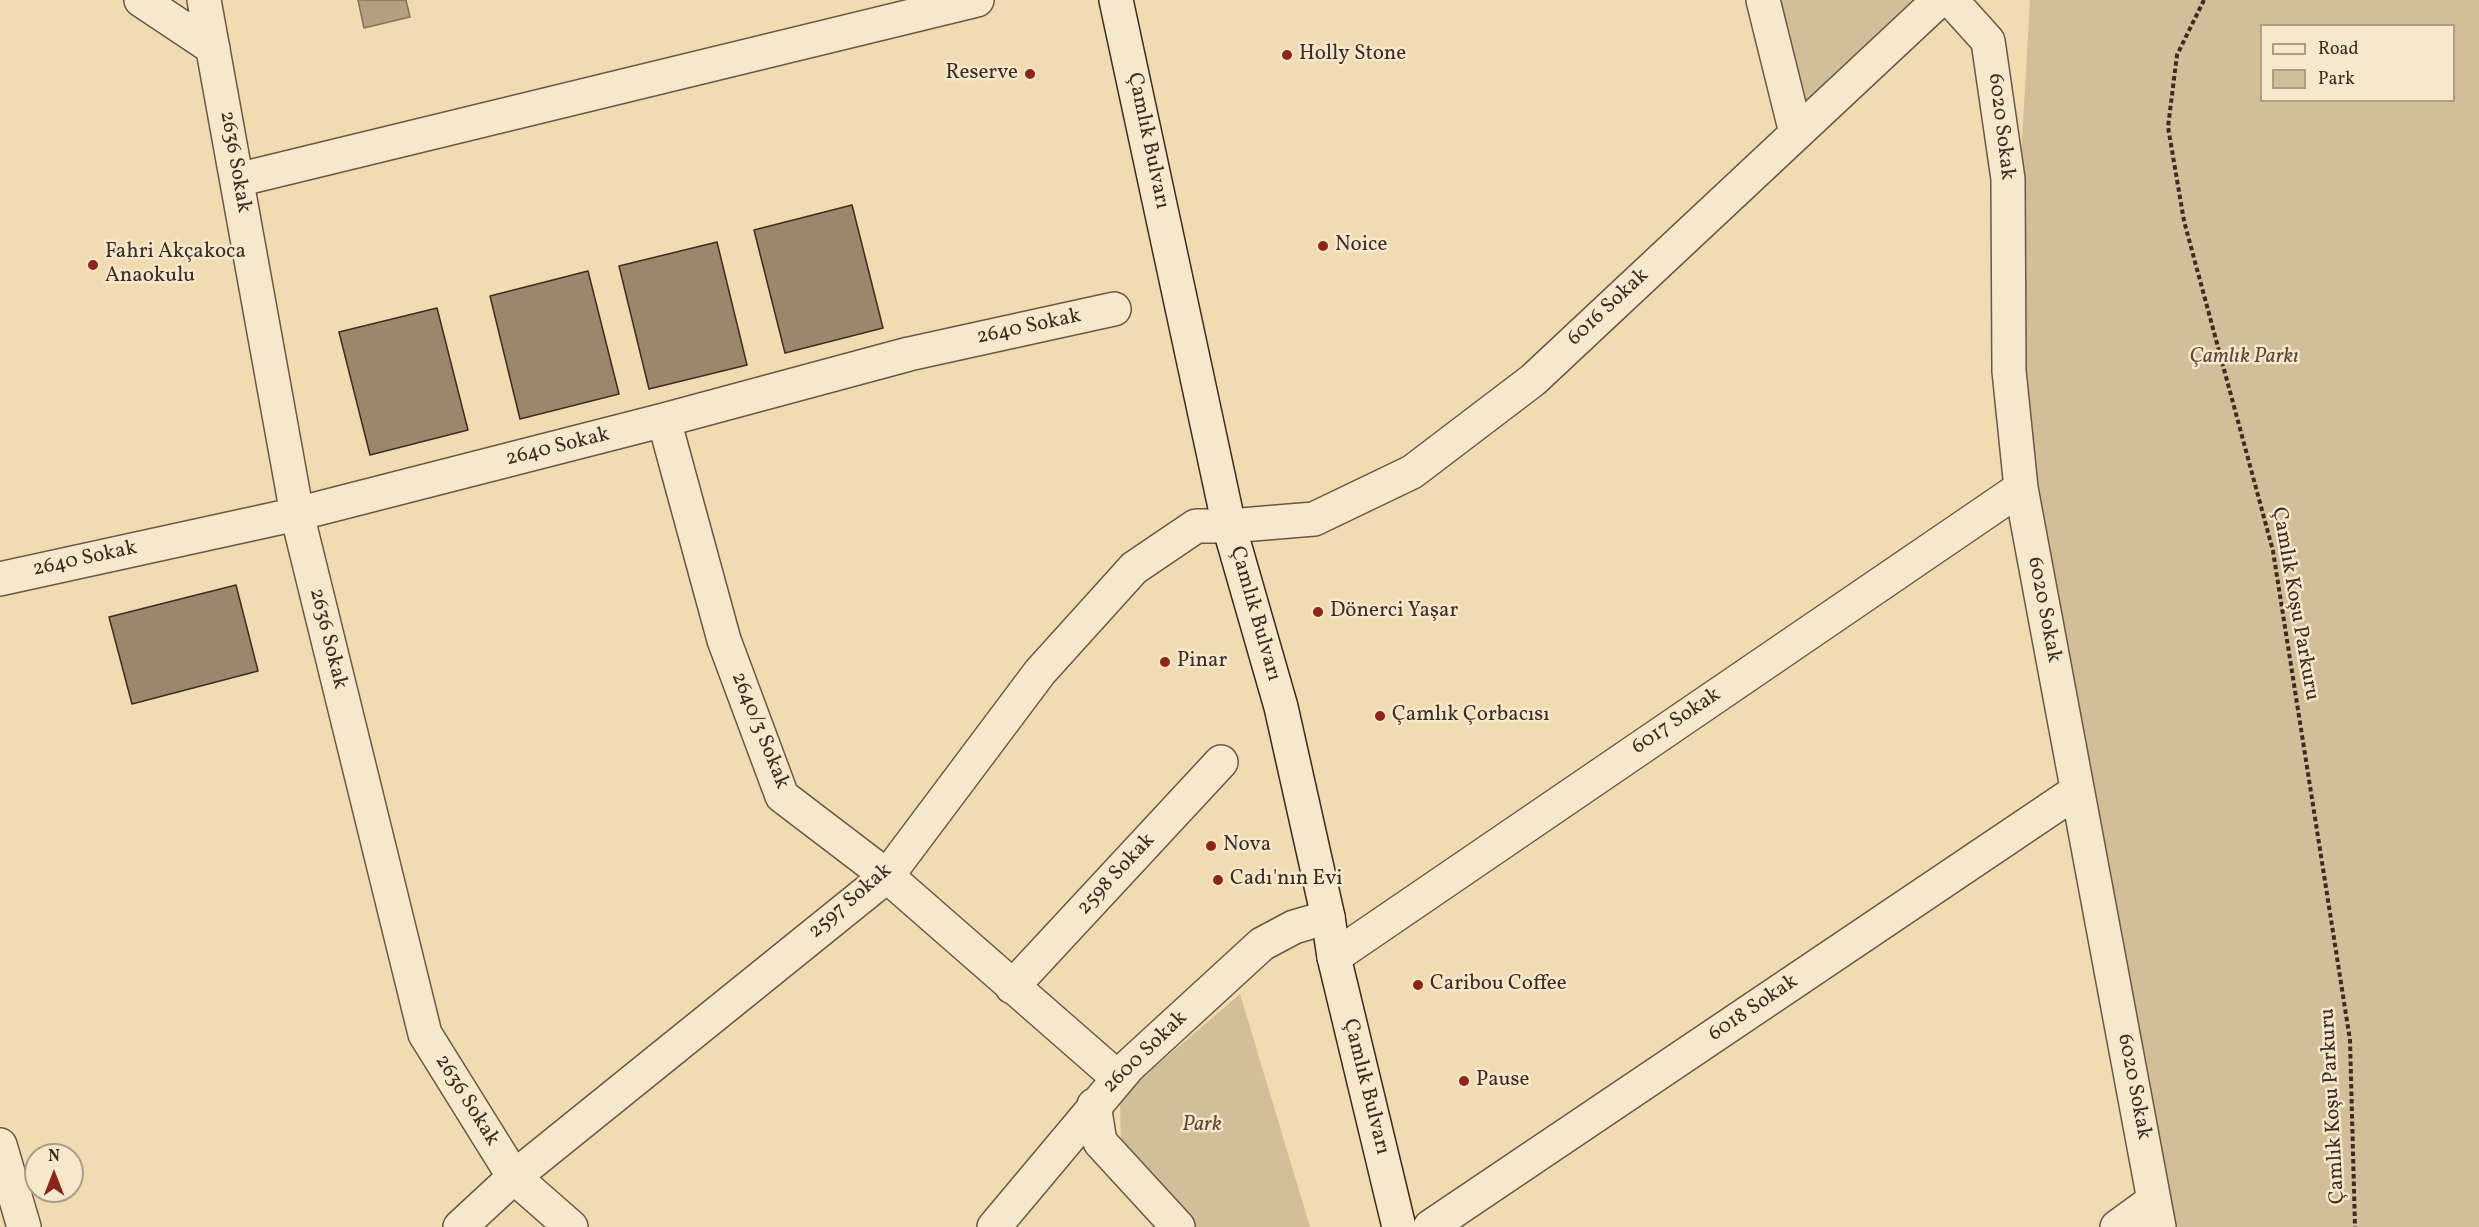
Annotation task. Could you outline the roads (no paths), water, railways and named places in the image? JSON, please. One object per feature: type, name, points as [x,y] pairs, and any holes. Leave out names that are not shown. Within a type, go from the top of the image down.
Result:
[{"type":"street","points":[[141,0],[213,48]]},
{"type":"street","name":"2636 Sokak","points":[[204,0],[297,514],[424,1034],[514,1177],[571,1227]]},
{"type":"street","points":[[237,180],[977,0]]},
{"type":"street","name":"Çamlık Bulvarı","points":[[1116,0],[1228,526],[1281,707],[1328,917],[1334,957],[1399,1227]]},
{"type":"street","points":[[1763,0],[1796,134]]},
{"type":"street","name":"6016 Sokak","points":[[1228,526],[1314,519],[1412,472],[1533,380],[1939,0]]},
{"type":"street","name":"6020 Sokak","points":[[1951,0],[1988,41],[2008,178],[2009,371],[2021,488],[2156,1213]]},
{"type":"street","name":"2640 Sokak","points":[[0,579],[297,514],[664,420],[909,354],[1114,309]]},
{"type":"street","name":"2640/3 Sokak","points":[[664,420],[724,640],[782,796],[887,876],[1117,1077]]},
{"type":"street","name":"6017 Sokak","points":[[1334,957],[2021,488]]},
{"type":"street","name":"2597 Sokak","points":[[460,1227],[514,1177],[887,876],[1040,672],[1134,568],[1196,526],[1228,526]]},
{"type":"street","name":"2598 Sokak","points":[[1012,987],[1221,762]]},
{"type":"street","name":"6018 Sokak","points":[[1430,1227],[2077,791]]},
{"type":"street","name":"2600 Sokak","points":[[994,1227],[1117,1077],[1262,944],[1294,927],[1328,917]]},
{"type":"street","points":[[1094,1105],[1100,1142],[1178,1227]]},
{"type":"street","points":[[0,1145],[24,1227]]},
{"type":"street","points":[[2117,1227],[2156,1213]]},
{"type":"place","name":"Holly Stone","points":[[1287,55]]},
{"type":"place","name":"Reserve","points":[[1030,74]]},
{"type":"place","name":"Noice","points":[[1323,246]]},
{"type":"place","name":"Fahri Akçakoca Anaokulu","points":[[93,265]]},
{"type":"place","name":"Dönerci Yaşar","points":[[1318,612]]},
{"type":"place","name":"Pinar","points":[[1165,662]]},
{"type":"place","name":"Çamlık Çorbacısı","points":[[1380,716]]},
{"type":"place","name":"Nova","points":[[1211,846]]},
{"type":"place","name":"Cadı'nın Evi","points":[[1218,880]]},
{"type":"place","name":"Caribou Coffee","points":[[1418,985]]},
{"type":"place","name":"Pause","points":[[1464,1081]]},
{"type":"park label","name":"Çamlık Parkı","points":[[2244,358]]},
{"type":"park label","name":"Park","points":[[1202,1126]]}]
